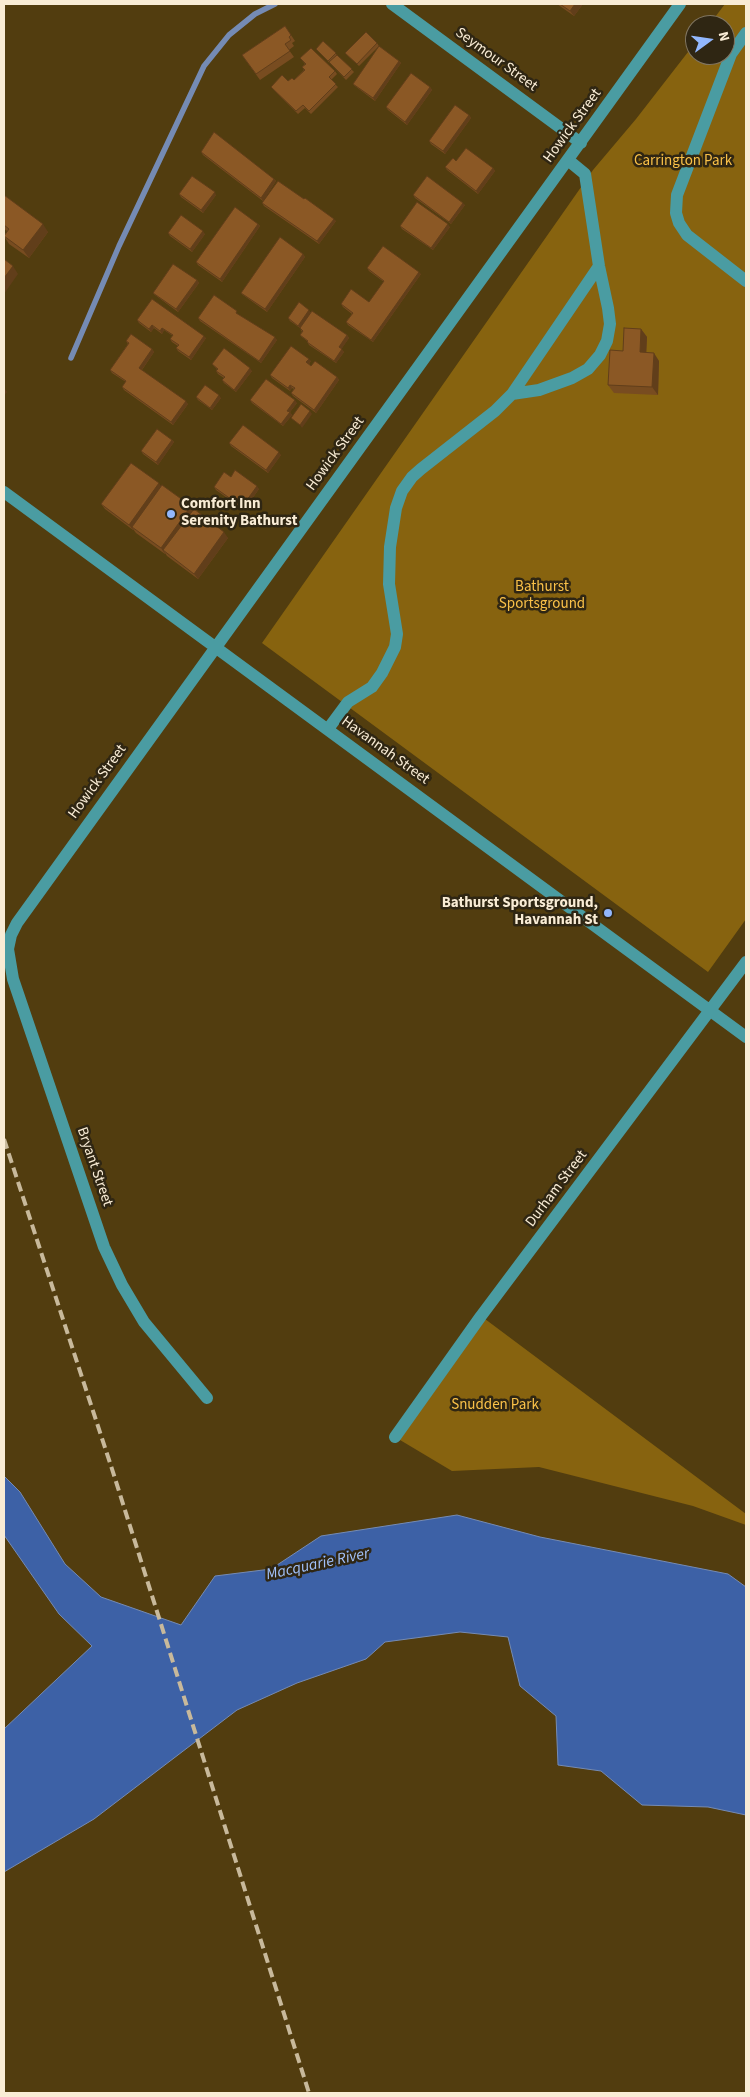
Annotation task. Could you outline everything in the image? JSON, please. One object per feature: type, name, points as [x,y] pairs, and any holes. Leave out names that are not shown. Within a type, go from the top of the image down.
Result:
[{"type":"street","name":"Seymour Street","points":[[392,4],[581,143]]},
{"type":"street","name":"Howick Street","points":[[17,923],[680,4]]},
{"type":"street","points":[[746,33],[731,54],[677,195],[676,213],[679,223],[687,235],[746,281]]},
{"type":"street","points":[[512,394],[539,390],[572,378],[588,369],[600,355],[607,341],[610,324],[585,174],[568,160]]},
{"type":"street","points":[[328,729],[348,702],[372,687],[382,673],[395,647],[397,634],[389,584],[390,547],[396,508],[402,491],[412,477],[421,469],[495,411],[512,394],[599,266]]},
{"type":"street","name":"Havannah Street","points":[[4,492],[746,1037]]},
{"type":"street","name":"Bryant Street","points":[[17,923],[11,935],[8,949],[10,965],[104,1247],[122,1285],[144,1322],[207,1398]]},
{"type":"street","name":"Durham Street","points":[[395,1437],[482,1316],[746,962]]},
{"type":"green space","name":"Bathurst Sportsground","points":[[725,4],[746,4],[746,919],[708,972],[262,643],[593,170],[685,56],[685,65],[735,65],[735,15],[717,15]]},
{"type":"green space","name":"Snudden Park","points":[[481,1316],[746,1514],[746,1525],[693,1506],[539,1467],[452,1471],[395,1437]]},
{"type":"water","name":"Macquarie River","points":[[4,1476],[20,1492],[65,1564],[101,1597],[181,1625],[215,1576],[271,1569],[321,1536],[457,1515],[540,1537],[728,1574],[746,1587],[746,1815],[708,1807],[642,1805],[601,1771],[558,1765],[556,1716],[520,1686],[508,1637],[460,1632],[385,1642],[366,1659],[297,1683],[237,1710],[94,1819],[4,1872],[4,1729],[92,1646],[59,1614],[4,1535]]},
{"type":"building","points":[[560,4],[575,4],[570,11]]},
{"type":"building","points":[[285,26],[291,35],[289,37],[291,40],[285,44],[290,51],[256,74],[242,55]]},
{"type":"building","points":[[366,32],[377,43],[357,64],[345,53]]},
{"type":"building","points":[[323,41],[336,53],[328,61],[316,49]]},
{"type":"building","points":[[379,46],[399,61],[373,98],[353,84]]},
{"type":"building","points":[[311,48],[335,71],[329,77],[336,84],[309,111],[303,105],[296,111],[271,87],[282,75],[288,81],[292,78],[294,80],[305,70],[302,67],[306,64],[300,58]]},
{"type":"building","points":[[337,55],[352,69],[344,77],[329,62]]},
{"type":"building","points":[[411,73],[430,87],[405,122],[386,107]]},
{"type":"building","points":[[455,105],[469,115],[443,151],[429,141]]},
{"type":"building","points":[[214,132],[274,179],[261,198],[201,152]]},
{"type":"building","points":[[466,148],[493,168],[476,191],[445,167],[453,158],[456,161]]},
{"type":"building","points":[[192,176],[215,192],[201,210],[179,194]]},
{"type":"building","points":[[427,176],[463,203],[449,222],[413,195]]},
{"type":"building","points":[[278,181],[334,219],[317,241],[262,203]]},
{"type":"building","points":[[4,195],[43,224],[23,250],[4,236],[9,229],[4,225]]},
{"type":"building","points":[[417,202],[448,224],[431,248],[400,226]]},
{"type":"building","points":[[235,207],[258,224],[220,279],[196,262]]},
{"type":"building","points":[[181,215],[203,231],[190,249],[168,233]]},
{"type":"building","points":[[280,237],[303,254],[265,309],[241,293]]},
{"type":"building","points":[[383,246],[419,272],[371,340],[346,322],[353,313],[341,304],[351,289],[369,302],[384,281],[367,268]]},
{"type":"building","points":[[4,259],[13,266],[4,278]]},
{"type":"building","points":[[173,264],[197,280],[176,309],[153,293]]},
{"type":"building","points":[[214,295],[237,311],[236,313],[275,337],[259,361],[198,318]]},
{"type":"building","points":[[152,299],[204,336],[189,357],[176,348],[179,345],[170,339],[173,335],[162,328],[160,331],[152,325],[149,329],[137,320]]},
{"type":"building","points":[[299,302],[309,310],[298,326],[288,318]]},
{"type":"building","points":[[312,311],[347,335],[339,347],[342,349],[334,361],[300,335],[303,331],[300,328]]},
{"type":"building","points":[[624,328],[641,329],[640,352],[654,353],[652,387],[608,385],[610,350],[623,351]]},
{"type":"building","points":[[131,334],[152,349],[139,368],[186,401],[171,422],[122,387],[126,381],[110,370],[129,343],[126,341]]},
{"type":"building","points":[[291,346],[309,359],[306,362],[311,366],[315,361],[337,377],[314,410],[291,393],[295,388],[290,385],[288,388],[270,375]]},
{"type":"building","points":[[224,348],[250,368],[234,390],[222,380],[225,377],[216,371],[218,369],[212,364]]},
{"type":"building","points":[[266,379],[295,400],[287,411],[290,412],[281,424],[250,400]]},
{"type":"building","points":[[205,385],[219,395],[210,408],[196,397]]},
{"type":"building","points":[[301,404],[310,411],[300,425],[291,418]]},
{"type":"building","points":[[243,425],[279,452],[266,470],[229,443]]},
{"type":"building","points":[[157,429],[172,440],[156,462],[141,451]]},
{"type":"building","points":[[131,463],[159,483],[129,525],[101,504]]},
{"type":"building","points":[[235,470],[257,486],[242,507],[214,487],[224,472],[231,477]]},
{"type":"building","points":[[162,485],[191,506],[161,548],[132,527]]},
{"type":"building","points":[[194,509],[224,532],[194,574],[163,550]]},
{"type":"waterway","points":[[71,358],[119,246],[204,66],[229,35],[255,14],[275,4]]},
{"type":"railway","points":[[4,1139],[112,1469],[309,2093]]},
{"type":"place","name":"Comfort Inn Serenity Bathurst","points":[[171,514]]},
{"type":"place","name":"Bathurst Sportsground, Havannah St","points":[[608,913]]},
{"type":"park label","name":"Carrington Park","points":[[683,162]]}]
